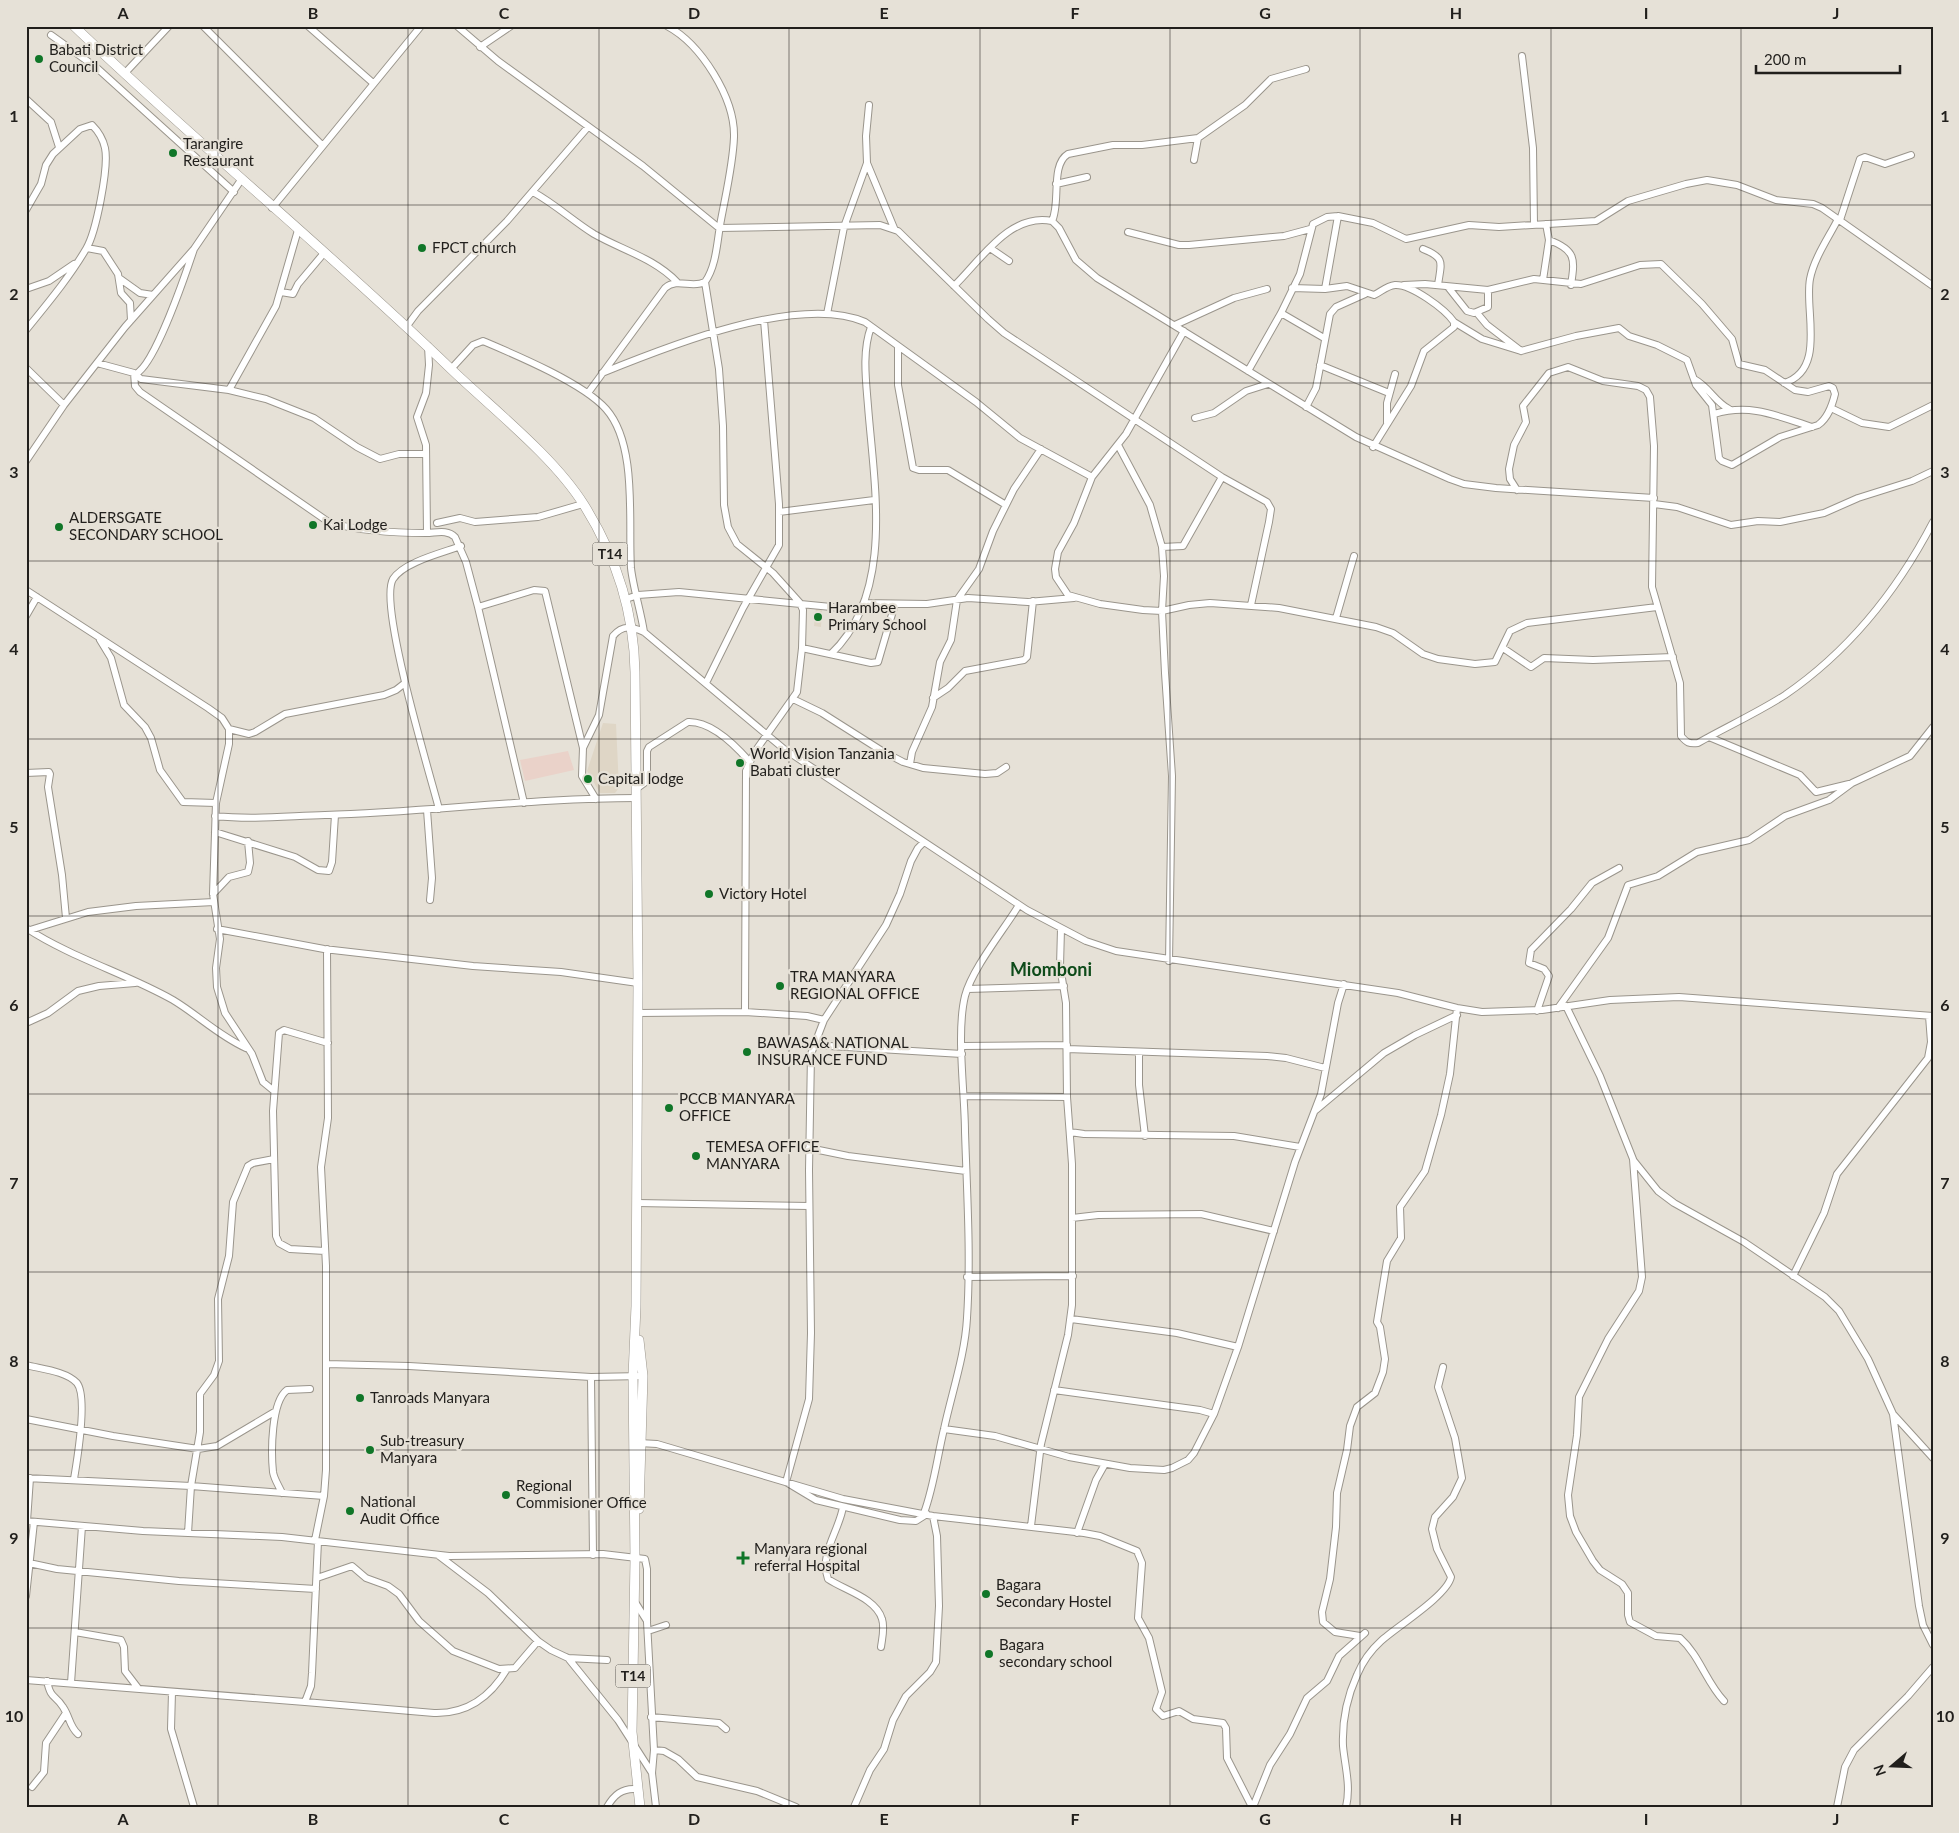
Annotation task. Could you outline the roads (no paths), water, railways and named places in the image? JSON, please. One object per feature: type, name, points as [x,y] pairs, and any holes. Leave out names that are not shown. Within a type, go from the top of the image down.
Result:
[{"type":"highway","name":"T14","points":[[74,26],[272,208],[428,345],[536,450],[583,504],[609,550],[626,598],[635,647],[638,1013],[636,1306],[633,1376],[641,1496],[635,1544],[632,1743],[636,1789],[640,1807]]},
{"type":"highway","name":"T14","points":[[636,1306],[643,1376],[638,1443]]},
{"type":"street","points":[[203,26],[322,145]]},
{"type":"street","points":[[308,26],[373,83]]},
{"type":"street","points":[[272,208],[421,26]]},
{"type":"street","points":[[457,26],[480,47],[631,157],[719,228],[880,225],[894,228],[906,237],[954,286],[1004,332],[1222,477],[1262,498],[1271,508],[1252,605]]},
{"type":"street","points":[[480,47],[511,26]]},
{"type":"street","points":[[667,26],[682,36],[700,54],[718,82],[732,116],[733,146],[714,258],[705,282],[721,386],[726,520],[731,536],[737,544],[765,566],[800,603],[803,610],[798,686],[793,699],[749,761],[744,783],[745,1012]]},
{"type":"street","points":[[125,73],[165,28]]},
{"type":"street","points":[[51,35],[103,73],[234,192]]},
{"type":"street","points":[[1522,56],[1523,76],[1532,128],[1535,182],[1534,225]]},
{"type":"street","points":[[1052,221],[1057,205],[1056,184],[1063,157],[1068,154],[1113,145],[1142,145],[1198,138],[1245,106],[1271,79],[1306,69]]},
{"type":"street","points":[[26,99],[51,122],[59,147]]},
{"type":"street","points":[[869,105],[866,136],[867,162],[894,228]]},
{"type":"street","points":[[26,210],[41,184],[46,165],[59,147],[80,129],[88,125],[92,125],[98,130],[106,150],[102,196],[87,248],[26,330]]},
{"type":"street","points":[[407,326],[418,311],[533,192],[588,127]]},
{"type":"street","points":[[1194,160],[1198,138]]},
{"type":"street","points":[[1784,383],[1796,378],[1807,360],[1811,327],[1810,278],[1850,194],[1860,159],[1865,157],[1885,164],[1911,155]]},
{"type":"street","points":[[827,314],[844,227],[867,162]]},
{"type":"street","points":[[1056,184],[1087,177]]},
{"type":"street","points":[[26,461],[64,405],[131,320],[194,249],[241,180]]},
{"type":"street","points":[[1248,371],[1281,313],[1304,262],[1310,229],[1317,220],[1338,216],[1373,223],[1406,239],[1458,226],[1534,225],[1596,221],[1628,201],[1686,184],[1707,180],[1737,185],[1776,200],[1814,204],[1839,219],[1933,286]]},
{"type":"street","points":[[533,192],[555,204],[592,233],[640,255],[677,282]]},
{"type":"street","points":[[1325,289],[1338,216]]},
{"type":"street","points":[[954,286],[1006,233],[1022,225],[1040,220],[1052,221],[1059,228],[1076,260],[1084,269],[1268,384],[1374,447],[1464,484],[1654,501],[1731,525],[1758,521],[1780,522],[1832,510],[1858,498],[1912,481],[1933,471]]},
{"type":"street","points":[[1543,280],[1549,240],[1546,224]]},
{"type":"street","points":[[1128,232],[1180,245],[1189,245],[1284,236],[1310,229]]},
{"type":"street","points":[[229,390],[269,322],[281,292],[298,230]]},
{"type":"street","points":[[1549,240],[1564,247],[1572,257],[1574,262],[1571,284]]},
{"type":"street","points":[[87,248],[104,253],[119,278],[121,293],[130,303],[131,320]]},
{"type":"street","points":[[990,248],[1009,261]]},
{"type":"street","points":[[135,374],[141,371],[173,309],[194,249]]},
{"type":"street","points":[[1423,249],[1438,256],[1441,262],[1438,285]]},
{"type":"street","points":[[281,292],[293,294],[298,284],[324,253]]},
{"type":"street","points":[[26,289],[49,280],[78,260]]},
{"type":"street","points":[[1292,288],[1325,289],[1347,286],[1365,294],[1374,295],[1387,287],[1404,285],[1438,285],[1448,288],[1488,290],[1534,279],[1586,284],[1640,265],[1661,264],[1702,304],[1732,339],[1739,364],[1764,370],[1795,390],[1802,392],[1829,386],[1833,388],[1835,394],[1831,408],[1823,422],[1780,437],[1732,465],[1722,462],[1719,458],[1714,414],[1709,400],[1698,389],[1690,365],[1684,357],[1657,344],[1628,336],[1619,328],[1576,336],[1521,351],[1482,339],[1454,322],[1441,308],[1404,285]]},
{"type":"street","points":[[119,278],[139,292],[153,295]]},
{"type":"street","points":[[588,393],[665,288],[677,282],[700,284],[705,282]]},
{"type":"street","points":[[1448,288],[1467,311],[1477,313],[1487,325],[1521,351]]},
{"type":"street","points":[[1175,325],[1234,298],[1267,289]]},
{"type":"street","points":[[1477,313],[1488,307],[1488,290]]},
{"type":"street","points":[[1306,407],[1316,388],[1324,338],[1332,310],[1365,294]]},
{"type":"street","points":[[1281,313],[1324,338]]},
{"type":"street","points":[[602,373],[650,354],[745,322],[801,315],[827,314],[855,318],[871,327],[976,402],[1014,434],[1092,477]]},
{"type":"street","points":[[706,683],[765,566],[779,545],[779,512],[764,320]]},
{"type":"street","points":[[1374,447],[1411,386],[1424,351],[1450,331],[1454,327],[1454,322]]},
{"type":"street","points":[[831,654],[848,634],[863,606],[877,546],[866,379],[866,348],[871,327]]},
{"type":"street","points":[[1184,331],[1118,445],[1092,477],[1074,523],[1056,561],[1055,569],[1059,583],[1068,595],[1120,607],[1162,611],[1203,604],[1252,605],[1336,618],[1393,633],[1423,654],[1438,659],[1491,663],[1499,658],[1510,631],[1527,623],[1657,607]]},
{"type":"street","points":[[451,369],[473,344],[483,341],[588,393],[606,409],[614,421],[625,455],[630,492],[632,569],[644,632]]},
{"type":"street","points":[[427,533],[425,443],[417,417],[426,393],[429,365],[428,345]]},
{"type":"street","points":[[898,347],[898,386],[914,468],[919,470],[948,470],[1006,505]]},
{"type":"street","points":[[97,363],[135,374],[148,381],[229,390],[266,399],[314,418],[357,447],[380,458],[399,454],[425,454]]},
{"type":"street","points":[[1320,365],[1389,393]]},
{"type":"street","points":[[1517,490],[1510,479],[1509,469],[1514,445],[1526,422],[1523,406],[1549,373],[1568,367],[1595,379],[1638,386],[1646,390],[1650,397],[1653,415],[1654,501],[1651,570],[1657,607],[1673,657],[1682,696],[1681,736],[1687,743],[1691,744],[1698,743],[1785,695],[1867,624],[1912,560],[1933,522]]},
{"type":"street","points":[[26,368],[64,405]]},
{"type":"street","points":[[135,374],[135,384],[140,392],[330,523],[348,528],[427,533],[445,532],[452,534],[461,546],[478,607],[524,803]]},
{"type":"street","points":[[1387,424],[1389,393],[1395,374]]},
{"type":"street","points":[[1694,379],[1708,388],[1719,404],[1729,410]]},
{"type":"street","points":[[1196,418],[1214,412],[1246,391],[1268,384]]},
{"type":"street","points":[[1831,408],[1862,423],[1889,427],[1933,405]]},
{"type":"street","points":[[1714,414],[1729,410],[1746,409],[1785,416],[1813,427]]},
{"type":"street","points":[[1118,445],[1150,505],[1162,547],[1164,576],[1162,611],[1172,776],[1169,961]]},
{"type":"street","points":[[910,764],[912,752],[926,722],[940,662],[950,645],[957,600],[979,568],[1006,505],[1041,449]]},
{"type":"street","points":[[1162,547],[1183,546],[1222,477]]},
{"type":"street","points":[[779,512],[874,500]]},
{"type":"street","points":[[437,523],[460,518],[475,522],[538,517],[583,504]]},
{"type":"street","points":[[426,516],[437,523],[445,532]]},
{"type":"street","points":[[439,810],[406,683],[390,594],[392,581],[401,572],[416,563],[461,546]]},
{"type":"street","points":[[1336,618],[1354,556]]},
{"type":"street","points":[[26,590],[208,708],[222,718],[229,729],[229,744],[215,816],[213,894],[220,946],[216,968],[221,1002],[234,1028],[249,1049],[263,1082],[274,1091]]},
{"type":"street","points":[[478,607],[534,590],[545,591],[582,748],[583,780],[596,799]]},
{"type":"street","points":[[626,598],[638,595],[678,592],[748,600],[863,606],[927,604],[968,598],[1033,601],[1075,598]]},
{"type":"street","points":[[26,616],[37,597]]},
{"type":"street","points":[[933,698],[948,688],[965,671],[1026,659],[1033,601]]},
{"type":"street","points":[[802,648],[871,663],[878,662],[895,604]]},
{"type":"street","points":[[582,748],[599,715],[613,636],[620,629],[631,626],[644,632],[766,736],[1019,905],[1061,929],[1110,950],[1169,961],[1263,971],[1415,996],[1457,1011],[1496,1013],[1537,1011],[1610,1000],[1679,996],[1931,1016],[1931,1042],[1928,1058],[1837,1174],[1820,1221],[1793,1276]]},
{"type":"street","points":[[98,637],[111,658],[124,704],[131,714],[141,721],[149,734],[160,770],[168,783],[184,802],[216,803]]},
{"type":"street","points":[[1503,648],[1531,667],[1544,658],[1593,660],[1673,657]]},
{"type":"street","points":[[229,729],[249,734],[256,732],[285,714],[384,695],[406,683]]},
{"type":"street","points":[[793,699],[822,713],[886,754],[910,764],[933,769],[990,774],[1006,767]]},
{"type":"street","points":[[215,816],[269,819],[439,810],[596,799],[636,793],[647,781],[646,751],[648,747],[688,722],[695,722],[721,735],[749,761]]},
{"type":"street","points":[[1708,737],[1800,775],[1816,792],[1852,783],[1910,756],[1933,727]]},
{"type":"street","points":[[26,773],[49,772],[50,774],[48,787],[62,875],[66,918]]},
{"type":"street","points":[[1558,1008],[1608,938],[1628,885],[1658,876],[1697,852],[1749,840],[1785,816],[1829,800],[1852,783]]},
{"type":"street","points":[[427,810],[432,878],[430,900]]},
{"type":"street","points":[[215,832],[295,857],[318,870],[330,871],[336,815]]},
{"type":"street","points":[[213,894],[229,877],[248,872],[250,863],[248,841]]},
{"type":"street","points":[[786,1482],[808,1398],[811,1333],[809,1063],[824,1020],[886,925],[900,894],[911,861],[918,848],[924,842]]},
{"type":"street","points":[[1537,1011],[1549,976],[1544,970],[1529,963],[1531,950],[1571,909],[1592,883],[1619,868]]},
{"type":"street","points":[[28,929],[66,918],[116,908],[214,902]]},
{"type":"street","points":[[854,1807],[870,1770],[884,1749],[893,1720],[906,1696],[930,1672],[936,1662],[939,1606],[937,1536],[928,1514],[968,1318],[962,1054],[964,1005],[976,971],[1019,905]]},
{"type":"street","points":[[28,929],[46,941],[172,1000],[220,1035],[249,1049]]},
{"type":"street","points":[[218,929],[328,950],[472,966],[561,972],[638,983]]},
{"type":"street","points":[[1031,1526],[1040,1449],[1071,1319],[1073,1276],[1070,1132],[1064,986],[1060,966],[1061,929]]},
{"type":"street","points":[[305,1702],[311,1686],[317,1578],[317,1541],[324,1496],[326,1364],[322,1167],[328,1118],[328,950]]},
{"type":"street","points":[[26,1023],[48,1013],[78,991],[99,986],[135,982]]},
{"type":"street","points":[[944,1429],[995,1436],[1105,1464],[1157,1470],[1172,1468],[1181,1464],[1198,1448],[1214,1414],[1238,1347],[1300,1147],[1321,1094],[1338,1002],[1344,984]]},
{"type":"street","points":[[968,990],[1064,986]]},
{"type":"street","points":[[1566,1006],[1600,1076],[1633,1159],[1654,1186],[1669,1199],[1744,1242],[1825,1297],[1839,1311],[1868,1359],[1893,1414],[1919,1606],[1923,1625],[1933,1646]]},
{"type":"street","points":[[1314,1111],[1384,1053],[1457,1011]]},
{"type":"street","points":[[1252,1807],[1270,1765],[1290,1734],[1307,1698],[1327,1681],[1339,1656],[1362,1634],[1336,1632],[1323,1622],[1322,1612],[1334,1546],[1337,1493],[1347,1450],[1350,1426],[1357,1407],[1375,1393],[1383,1372],[1385,1359],[1380,1327],[1376,1322],[1387,1264],[1401,1238],[1400,1207],[1424,1171],[1441,1115],[1450,1074],[1457,1011]]},
{"type":"street","points":[[638,1013],[745,1012],[807,1016],[824,1020]]},
{"type":"street","points":[[325,1251],[290,1249],[279,1243],[275,1230],[274,1091],[278,1035],[281,1031],[328,1043]]},
{"type":"street","points":[[814,1045],[962,1054]]},
{"type":"street","points":[[962,1046],[1067,1047],[1139,1052],[1267,1056],[1286,1058],[1325,1068]]},
{"type":"street","points":[[1139,1052],[1139,1085],[1145,1136]]},
{"type":"street","points":[[964,1096],[1068,1097]]},
{"type":"street","points":[[1070,1132],[1145,1136],[1234,1136],[1300,1147]]},
{"type":"street","points":[[809,1148],[863,1159],[966,1171]]},
{"type":"street","points":[[188,1533],[191,1486],[198,1449],[200,1392],[210,1382],[219,1361],[218,1299],[229,1256],[233,1202],[248,1166],[274,1158]]},
{"type":"street","points":[[1633,1159],[1642,1283],[1608,1339],[1578,1397],[1577,1435],[1568,1495],[1570,1516],[1576,1532],[1593,1561],[1600,1570],[1622,1584],[1628,1593],[1630,1622],[1656,1636],[1680,1638],[1702,1665],[1710,1684],[1724,1701]]},
{"type":"street","points":[[637,1203],[809,1206]]},
{"type":"street","points":[[1072,1218],[1098,1215],[1191,1213],[1225,1218],[1274,1231]]},
{"type":"street","points":[[967,1277],[1073,1276]]},
{"type":"street","points":[[1071,1319],[1177,1333],[1238,1347]]},
{"type":"street","points":[[326,1364],[409,1366],[592,1377],[643,1376]]},
{"type":"street","points":[[26,1365],[63,1375],[77,1384],[82,1396],[81,1428],[74,1479]]},
{"type":"street","points":[[1346,1807],[1348,1791],[1343,1746],[1344,1716],[1357,1675],[1372,1650],[1447,1586],[1451,1577],[1437,1549],[1432,1529],[1435,1517],[1453,1497],[1462,1478],[1455,1438],[1438,1387],[1443,1367]]},
{"type":"street","points":[[592,1377],[593,1555]]},
{"type":"street","points":[[282,1493],[273,1472],[276,1411],[279,1397],[287,1390],[310,1389]]},
{"type":"street","points":[[1054,1390],[1200,1410],[1214,1414]]},
{"type":"street","points":[[26,1419],[198,1449],[217,1446],[276,1411]]},
{"type":"street","points":[[1893,1414],[1933,1458]]},
{"type":"street","points":[[638,1443],[657,1444],[843,1499],[928,1514],[1100,1536],[1137,1551],[1141,1556],[1142,1563],[1137,1609],[1138,1618],[1150,1644],[1162,1692],[1156,1709],[1163,1716],[1178,1711],[1193,1719],[1223,1722],[1226,1728],[1227,1758],[1252,1807]]},
{"type":"street","points":[[1077,1533],[1094,1486],[1105,1464]]},
{"type":"street","points":[[26,1596],[29,1563],[28,1478],[191,1486],[324,1496]]},
{"type":"street","points":[[786,1482],[816,1500],[842,1507],[908,1521],[916,1521],[928,1514]]},
{"type":"street","points":[[842,1507],[828,1549],[826,1573],[828,1579],[859,1596],[876,1609],[883,1622],[881,1647]]},
{"type":"street","points":[[29,1521],[317,1541],[460,1556],[613,1555],[645,1559],[647,1564],[647,1622],[654,1750],[652,1773],[656,1807]]},
{"type":"street","points":[[71,1683],[82,1526]]},
{"type":"street","points":[[437,1554],[488,1593],[538,1641],[568,1658],[618,1720],[652,1773]]},
{"type":"street","points":[[29,1563],[79,1571],[179,1581],[316,1589]]},
{"type":"street","points":[[317,1578],[352,1566],[366,1578],[388,1586],[399,1594],[419,1621],[453,1651],[481,1663],[507,1669],[515,1668],[538,1641]]},
{"type":"street","points":[[635,1600],[647,1622]]},
{"type":"street","points":[[648,1631],[666,1625]]},
{"type":"street","points":[[75,1632],[121,1640],[124,1647],[125,1671],[138,1688]]},
{"type":"street","points":[[568,1658],[607,1660]]},
{"type":"street","points":[[1838,1807],[1844,1774],[1854,1750],[1908,1696],[1933,1667]]},
{"type":"street","points":[[26,1680],[434,1713],[451,1712],[483,1699],[497,1686],[507,1669]]},
{"type":"street","points":[[47,1681],[51,1696],[64,1708],[69,1724],[78,1734]]},
{"type":"street","points":[[172,1692],[171,1728],[194,1807]]},
{"type":"street","points":[[32,1787],[44,1772],[46,1743],[66,1713]]},
{"type":"street","points":[[651,1716],[719,1723],[726,1729]]},
{"type":"street","points":[[654,1750],[664,1751],[678,1759],[697,1778],[757,1792],[796,1807]]},
{"type":"street","points":[[607,1807],[612,1798],[621,1791],[636,1789]]},
{"type":"place","name":"Babati District Council","points":[[39,59]]},
{"type":"place","name":"Tarangire Restaurant","points":[[173,153]]},
{"type":"place","name":"FPCT church","points":[[422,248]]},
{"type":"place","name":"Kai Lodge","points":[[313,525]]},
{"type":"place","name":"ALDERSGATE SECONDARY SCHOOL","points":[[59,527]]},
{"type":"place","name":"Harambee Primary School","points":[[818,617]]},
{"type":"place","name":"World Vision Tanzania Babati cluster","points":[[740,763]]},
{"type":"place","name":"Capital lodge","points":[[588,779]]},
{"type":"place","name":"Victory Hotel","points":[[709,894]]},
{"type":"place","name":"TRA MANYARA REGIONAL OFFICE","points":[[780,986]]},
{"type":"place","name":"BAWASA& NATIONAL INSURANCE FUND","points":[[747,1052]]},
{"type":"place","name":"PCCB MANYARA OFFICE","points":[[669,1108]]},
{"type":"place","name":"TEMESA OFFICE MANYARA","points":[[696,1156]]},
{"type":"place","name":"Tanroads Manyara","points":[[360,1398]]},
{"type":"place","name":"Sub-treasury Manyara","points":[[370,1450]]},
{"type":"place","name":"Regional Commisioner Office","points":[[506,1495]]},
{"type":"place","name":"National Audit Office","points":[[350,1511]]},
{"type":"place","name":"Manyara regional referral Hospital","points":[[743,1558]]},
{"type":"place","name":"Bagara Secondary Hostel","points":[[986,1594]]},
{"type":"place","name":"Bagara secondary school","points":[[989,1654]]},
{"type":"district","name":"Miomboni","points":[[1051,970]]}]
